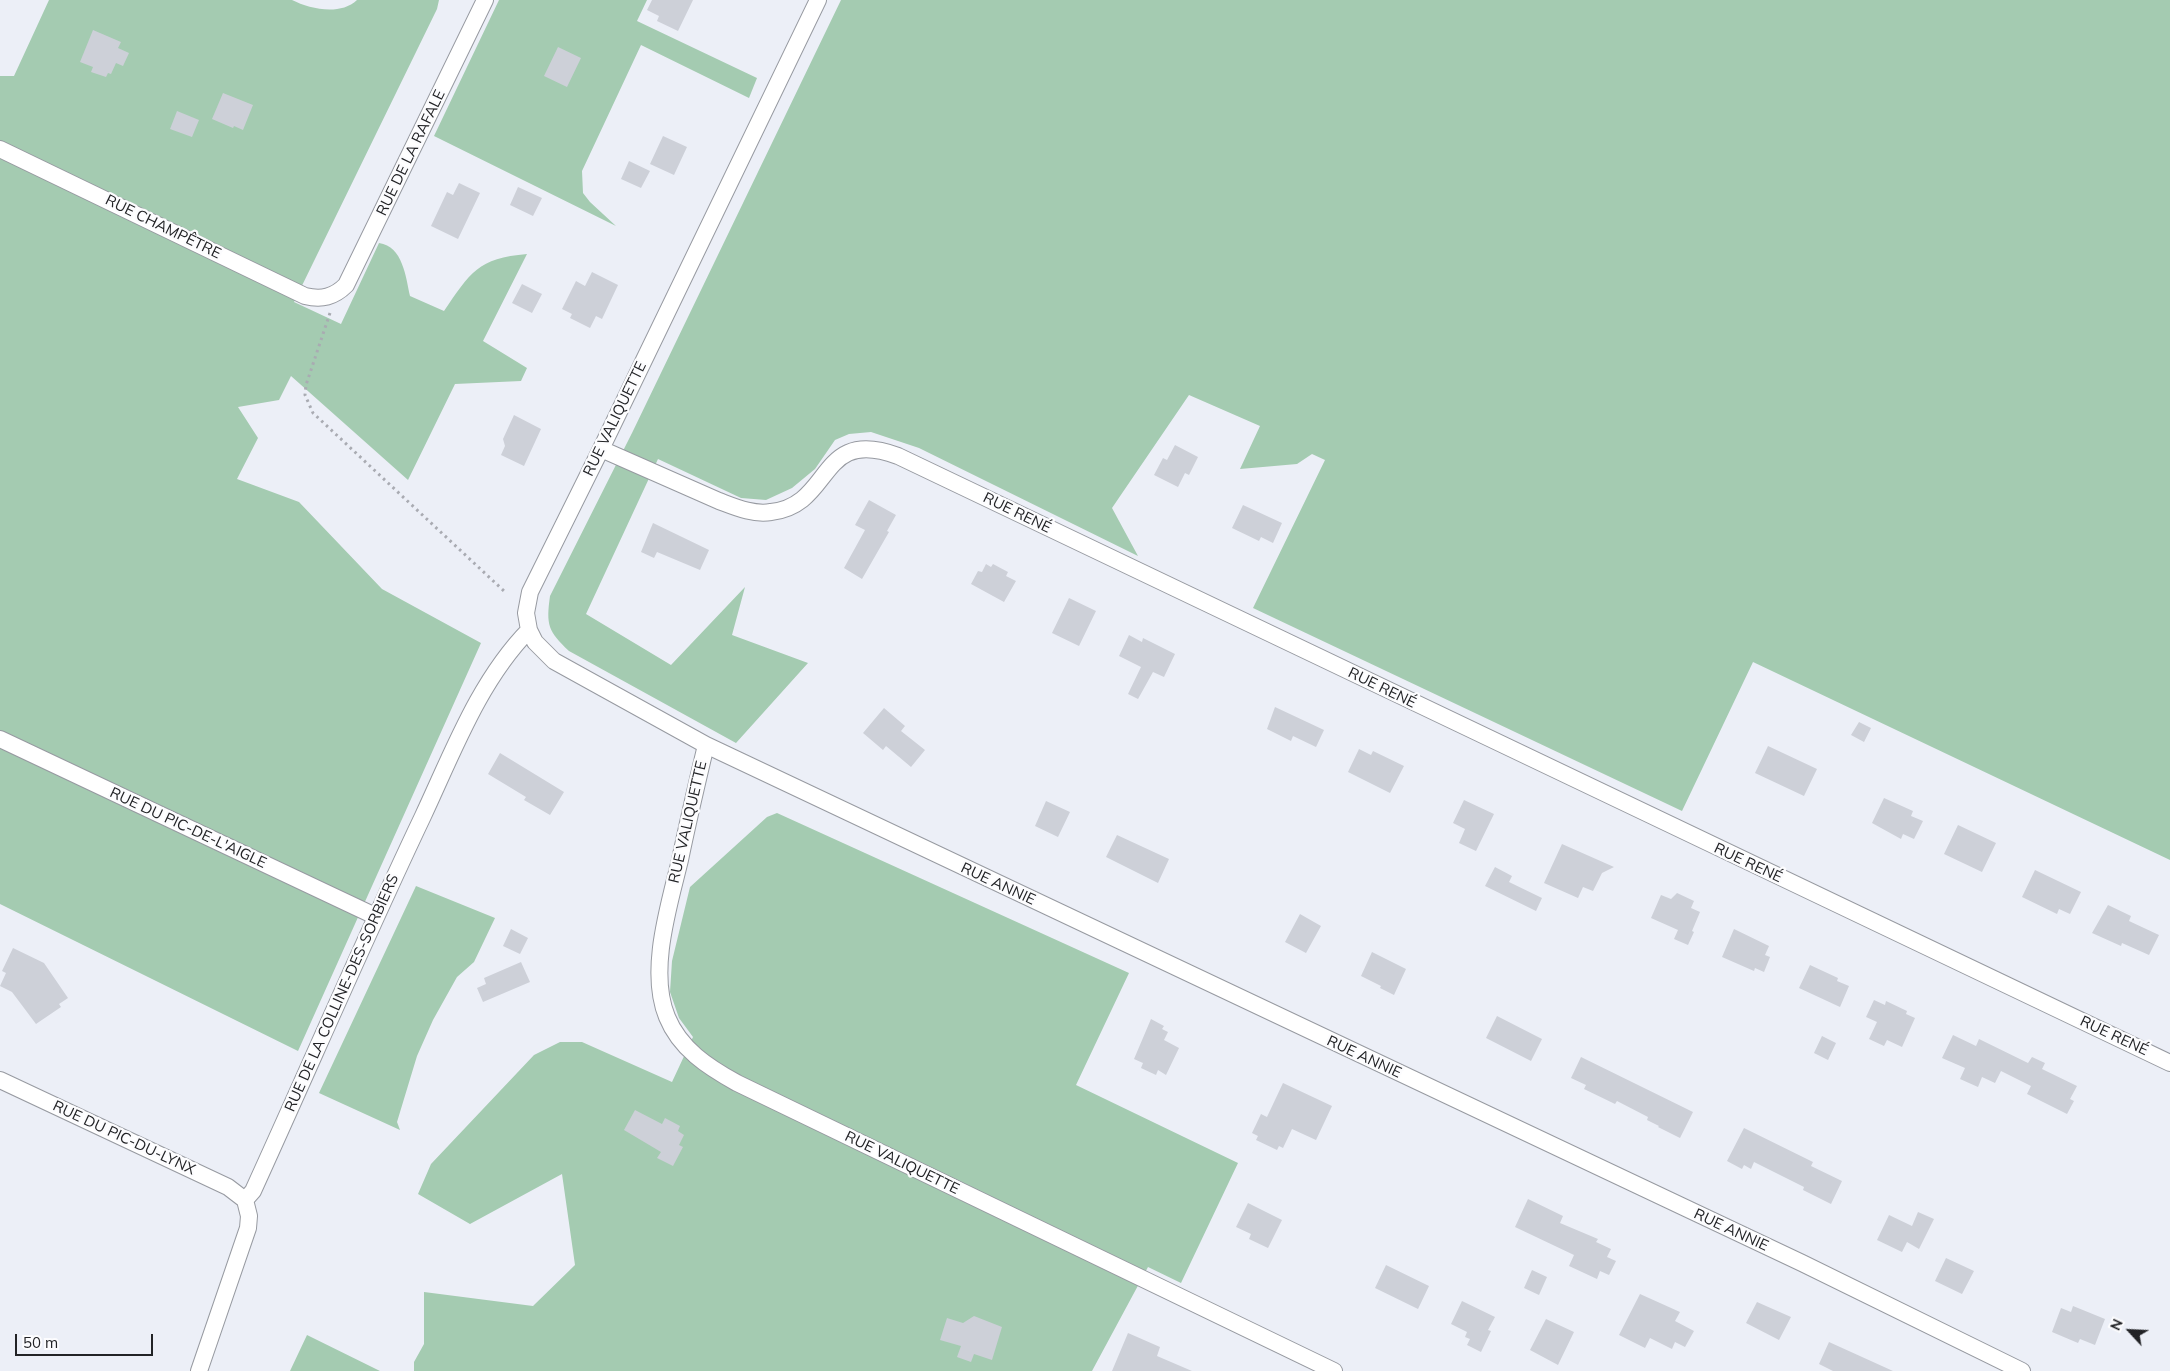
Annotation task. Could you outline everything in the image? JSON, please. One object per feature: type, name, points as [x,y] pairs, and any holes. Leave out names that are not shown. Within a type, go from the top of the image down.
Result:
[{"type":"street","name":"RUE DE LA RAFALE","points":[[328,297],[335,295],[346,285],[485,0]]},
{"type":"street","name":"RUE VALIQUETTE","points":[[818,0],[530,592],[526,613],[529,630],[535,642],[554,661],[706,745],[665,925],[660,956],[661,991],[666,1016],[690,1052],[714,1070],[737,1083],[1334,1371]]},
{"type":"street","name":"RUE CHAMPÊTRE","points":[[0,149],[306,296],[328,297]]},
{"type":"street","name":"RUE RENÉ","points":[[601,449],[719,501],[737,508],[760,513],[782,510],[801,501],[836,461],[853,450],[874,448],[898,456],[2170,1063]]},
{"type":"street","name":"RUE DE LA COLLINE-DES-SORBIERS","points":[[245,1200],[253,1191],[375,916],[481,697],[504,660],[529,630]]},
{"type":"street","name":"RUE DU PIC-DE-L'AIGLE","points":[[0,739],[375,916]]},
{"type":"street","name":"RUE ANNIE","points":[[706,745],[1802,1263],[2022,1371]]},
{"type":"street","name":"RUE DU PIC-DU-LYNX","points":[[0,1080],[228,1187],[245,1200]]},
{"type":"street","points":[[199,1371],[245,1242],[249,1216],[245,1200]]},
{"type":"path","points":[[328,297],[329,317],[306,386],[305,395],[313,413],[504,591]]},
{"type":"green space","points":[[49,0],[292,0],[316,8],[334,9],[350,5],[357,0],[439,0],[437,9],[294,302],[341,324],[379,243],[387,245],[398,256],[405,272],[410,296],[444,311],[469,277],[477,270],[497,259],[527,254],[483,341],[527,368],[521,381],[455,384],[408,480],[291,376],[279,400],[238,407],[258,438],[237,479],[299,502],[382,589],[481,643],[298,1051],[0,904],[0,76],[14,76]]},
{"type":"green space","points":[[499,0],[647,0],[637,21],[757,78],[749,98],[641,45],[582,171],[583,193],[616,226],[434,136]]},
{"type":"green space","points":[[841,0],[2170,0],[2170,860],[1753,662],[1682,811],[1253,608],[1325,460],[1312,454],[1297,464],[1240,469],[1260,426],[1189,395],[1112,508],[1138,556],[919,448],[871,432],[849,434],[835,440],[815,469],[792,488],[766,500],[741,498],[658,459],[586,614],[671,665],[745,587],[732,635],[808,663],[736,743],[569,651],[550,627],[548,614],[550,596],[632,433]]},
{"type":"green space","points":[[777,813],[1129,973],[1076,1085],[1238,1163],[1181,1283],[1148,1267],[1092,1371],[414,1371],[414,1362],[424,1344],[424,1292],[533,1306],[575,1265],[562,1174],[470,1224],[418,1194],[431,1164],[534,1055],[560,1042],[582,1042],[672,1082],[693,1037],[679,1018],[670,992],[672,961],[690,887],[767,817]]},
{"type":"green space","points":[[416,886],[495,918],[474,962],[457,977],[433,1020],[417,1056],[397,1122],[400,1130],[319,1093]]},
{"type":"green space","points":[[307,1335],[380,1371],[290,1371]]},
{"type":"building","points":[[652,0],[693,0],[678,31],[657,21],[659,16],[647,10]]},
{"type":"building","points":[[93,30],[121,42],[118,48],[129,53],[123,66],[116,63],[111,74],[108,73],[106,77],[91,72],[93,67],[80,62]]},
{"type":"building","points":[[558,47],[581,58],[567,87],[544,76]]},
{"type":"building","points":[[223,93],[253,105],[243,130],[212,119]]},
{"type":"building","points":[[177,111],[199,120],[192,137],[170,129]]},
{"type":"building","points":[[663,136],[687,147],[674,175],[650,164]]},
{"type":"building","points":[[629,161],[650,171],[641,188],[621,179]]},
{"type":"building","points":[[459,183],[480,193],[458,239],[431,226],[447,192],[453,195]]},
{"type":"building","points":[[518,187],[542,198],[533,216],[510,205]]},
{"type":"building","points":[[592,272],[618,285],[602,319],[596,316],[590,328],[570,318],[572,314],[562,309],[576,281],[585,286]]},
{"type":"building","points":[[522,284],[542,294],[532,313],[512,303]]},
{"type":"building","points":[[514,415],[541,429],[524,466],[501,455],[505,446],[503,439]]},
{"type":"building","points":[[1175,445],[1198,457],[1189,475],[1185,473],[1178,487],[1154,475],[1163,458],[1167,460]]},
{"type":"building","points":[[869,500],[896,515],[887,531],[889,532],[862,579],[844,568],[865,530],[855,525]]},
{"type":"building","points":[[1243,505],[1282,523],[1273,543],[1261,537],[1259,541],[1232,528]]},
{"type":"building","points":[[653,523],[709,550],[700,570],[657,552],[654,558],[641,552]]},
{"type":"building","points":[[986,564],[991,567],[993,564],[1008,572],[1006,576],[1016,581],[1004,602],[971,584],[978,571],[982,572]]},
{"type":"building","points":[[1069,598],[1096,611],[1079,646],[1052,633]]},
{"type":"building","points":[[1129,635],[1142,642],[1143,638],[1175,654],[1164,677],[1153,672],[1138,699],[1128,694],[1141,667],[1119,656]]},
{"type":"building","points":[[1275,707],[1324,730],[1316,747],[1293,736],[1291,741],[1267,729]]},
{"type":"building","points":[[884,708],[905,726],[901,731],[925,750],[911,767],[886,746],[883,750],[863,733]]},
{"type":"building","points":[[1859,722],[1871,728],[1864,742],[1851,735]]},
{"type":"building","points":[[1768,746],[1817,769],[1804,796],[1755,773]]},
{"type":"building","points":[[1359,749],[1371,755],[1373,751],[1404,766],[1390,793],[1348,772]]},
{"type":"building","points":[[500,753],[564,792],[550,815],[524,800],[526,797],[488,774]]},
{"type":"building","points":[[1884,798],[1913,811],[1911,816],[1923,821],[1914,839],[1903,834],[1901,839],[1872,823]]},
{"type":"building","points":[[1464,800],[1494,814],[1476,851],[1459,843],[1465,829],[1453,823]]},
{"type":"building","points":[[1046,801],[1070,812],[1058,837],[1035,826]]},
{"type":"building","points":[[1958,825],[1996,843],[1982,872],[1944,854]]},
{"type":"building","points":[[1117,835],[1169,859],[1158,883],[1106,857]]},
{"type":"building","points":[[1562,844],[1614,867],[1602,873],[1593,891],[1583,887],[1578,898],[1544,883]]},
{"type":"building","points":[[1495,867],[1512,876],[1509,882],[1542,898],[1536,911],[1485,886]]},
{"type":"building","points":[[2035,870],[2081,892],[2070,914],[2059,909],[2057,914],[2022,897]]},
{"type":"building","points":[[1677,893],[1694,901],[1691,908],[1700,912],[1688,945],[1674,939],[1678,930],[1651,918],[1661,895],[1671,899]]},
{"type":"building","points":[[2108,905],[2131,916],[2129,921],[2159,935],[2149,955],[2122,943],[2121,946],[2092,933]]},
{"type":"building","points":[[1300,914],[1321,926],[1306,953],[1285,942]]},
{"type":"building","points":[[511,929],[528,938],[520,954],[503,946]]},
{"type":"building","points":[[1734,929],[1769,946],[1765,955],[1770,957],[1764,972],[1755,968],[1754,971],[1722,957]]},
{"type":"building","points":[[13,948],[44,963],[68,998],[59,1004],[61,1007],[36,1024],[12,992],[0,986],[6,973],[2,971]]},
{"type":"building","points":[[1372,952],[1406,969],[1394,995],[1361,976]]},
{"type":"building","points":[[521,962],[530,982],[483,1002],[477,988],[486,984],[484,978]]},
{"type":"building","points":[[1810,965],[1838,978],[1837,981],[1849,986],[1840,1007],[1799,988]]},
{"type":"building","points":[[1874,1000],[1885,1005],[1886,1001],[1907,1011],[1906,1014],[1915,1018],[1902,1047],[1887,1040],[1884,1046],[1869,1039],[1877,1022],[1866,1017]]},
{"type":"building","points":[[1497,1016],[1542,1039],[1531,1061],[1486,1038]]},
{"type":"building","points":[[1151,1019],[1164,1026],[1162,1029],[1168,1032],[1164,1040],[1179,1048],[1166,1075],[1158,1070],[1156,1075],[1141,1068],[1143,1063],[1134,1059]]},
{"type":"building","points":[[1953,1035],[1976,1046],[1979,1039],[2028,1063],[2032,1057],[2045,1063],[2042,1069],[2077,1086],[2070,1099],[2074,1101],[2067,1114],[2027,1094],[2031,1086],[2001,1071],[1995,1083],[1982,1077],[1978,1087],[1960,1079],[1965,1068],[1942,1058]]},
{"type":"building","points":[[1822,1036],[1836,1043],[1828,1060],[1814,1053]]},
{"type":"building","points":[[1581,1057],[1693,1112],[1680,1138],[1647,1120],[1648,1117],[1617,1101],[1615,1104],[1584,1089],[1586,1085],[1571,1078]]},
{"type":"building","points":[[1283,1083],[1332,1106],[1316,1140],[1292,1129],[1283,1148],[1279,1146],[1277,1150],[1256,1140],[1258,1136],[1252,1133],[1261,1114],[1267,1117]]},
{"type":"building","points":[[635,1110],[662,1124],[665,1118],[680,1126],[678,1131],[684,1135],[679,1145],[683,1147],[673,1166],[657,1158],[661,1152],[624,1130]]},
{"type":"building","points":[[1744,1128],[1813,1162],[1811,1166],[1842,1181],[1831,1204],[1803,1190],[1804,1187],[1754,1162],[1751,1169],[1744,1165],[1742,1169],[1727,1161]]},
{"type":"building","points":[[1528,1199],[1563,1216],[1560,1223],[1598,1239],[1596,1242],[1611,1249],[1607,1257],[1616,1261],[1609,1275],[1600,1271],[1597,1279],[1569,1266],[1574,1255],[1515,1227]]},
{"type":"building","points":[[1248,1203],[1282,1220],[1268,1248],[1249,1239],[1251,1234],[1236,1227]]},
{"type":"building","points":[[1918,1212],[1934,1219],[1919,1249],[1907,1242],[1902,1252],[1877,1240],[1889,1215],[1912,1226]]},
{"type":"building","points":[[1946,1258],[1974,1271],[1962,1294],[1935,1281]]},
{"type":"building","points":[[1386,1265],[1429,1286],[1418,1309],[1375,1288]]},
{"type":"building","points":[[1532,1270],[1547,1277],[1539,1295],[1524,1288]]},
{"type":"building","points":[[1640,1294],[1680,1312],[1675,1321],[1694,1331],[1685,1347],[1675,1342],[1672,1349],[1650,1338],[1645,1348],[1619,1335]]},
{"type":"building","points":[[1462,1301],[1495,1317],[1488,1330],[1491,1331],[1481,1352],[1467,1345],[1470,1339],[1465,1337],[1467,1332],[1451,1324]]},
{"type":"building","points":[[1757,1302],[1791,1317],[1779,1340],[1746,1323]]},
{"type":"building","points":[[2073,1306],[2105,1319],[2095,1345],[2080,1339],[2078,1343],[2052,1332],[2061,1308],[2071,1312]]},
{"type":"building","points":[[974,1316],[1002,1327],[992,1360],[974,1354],[971,1362],[957,1357],[961,1346],[940,1340],[947,1318],[963,1323]]},
{"type":"building","points":[[1546,1319],[1574,1332],[1558,1365],[1530,1350]]},
{"type":"building","points":[[1128,1333],[1160,1347],[1157,1356],[1192,1371],[1112,1371]]},
{"type":"building","points":[[1829,1342],[1893,1371],[1833,1371],[1819,1364]]}]
